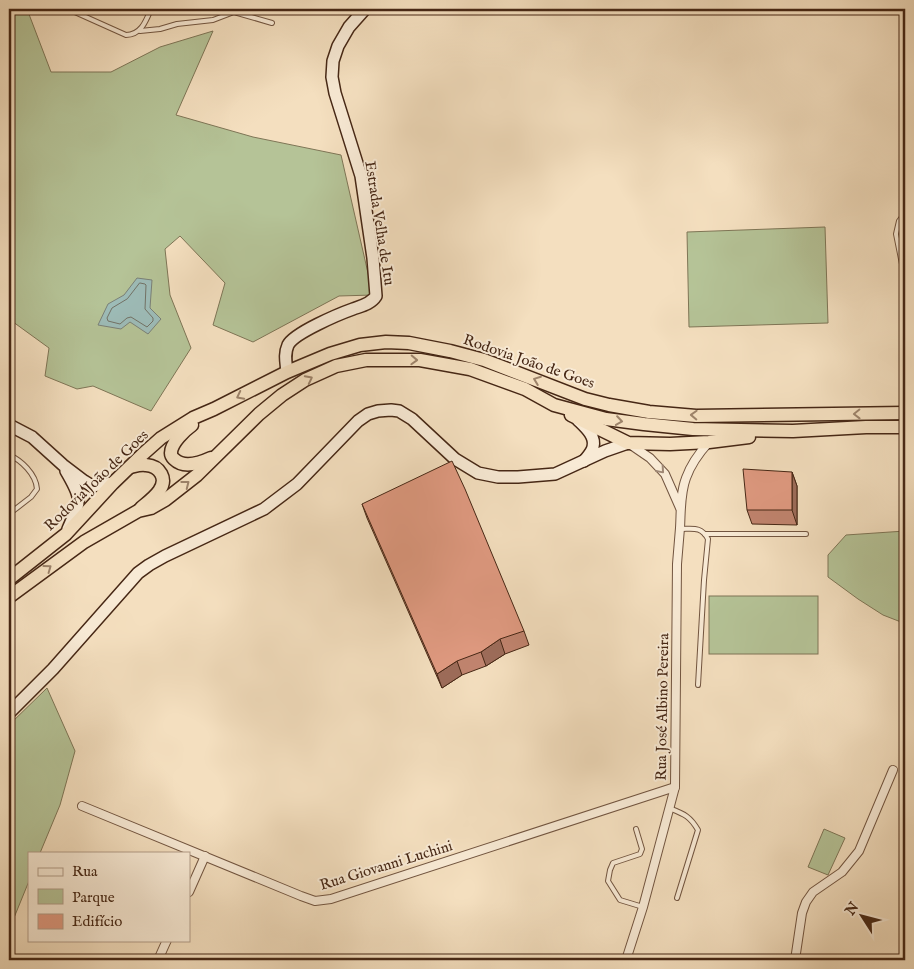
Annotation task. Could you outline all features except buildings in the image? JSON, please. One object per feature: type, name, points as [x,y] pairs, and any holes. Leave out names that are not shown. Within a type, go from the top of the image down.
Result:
[{"type":"highway","name":"Rodovia João de Goes","points":[[9,577],[36,559],[66,534],[113,483],[161,438],[194,418],[287,372],[330,354],[360,345],[386,342],[409,343],[450,351],[484,360],[585,399],[649,412],[696,416],[905,414]]},
{"type":"highway","name":"Rodovia João de Goes","points":[[9,596],[84,542],[138,512],[151,508],[165,500],[197,475],[259,414],[282,395],[306,380],[336,366],[366,360],[420,360],[470,369],[525,389],[554,405],[606,419],[644,424],[693,429],[793,431],[866,426],[905,427]]},
{"type":"highway","points":[[554,405],[577,419],[628,443],[670,444],[710,442],[793,431]]},
{"type":"highway","points":[[214,409],[188,428],[172,446],[170,452],[176,462],[183,464],[197,463],[217,456]]},
{"type":"highway","points":[[130,467],[147,464],[160,471],[163,477],[159,492],[138,512]]},
{"type":"main road","name":"Estrada Velha de Itu","points":[[287,372],[285,354],[291,340],[340,314],[371,302],[376,296],[373,258],[361,176],[335,93],[332,77],[333,61],[338,46],[349,27],[365,9]]},
{"type":"main road","points":[[10,712],[53,669],[138,573],[165,556],[264,509],[297,484],[358,421],[368,414],[378,411],[399,411],[412,419],[455,459],[478,473],[498,477],[555,474],[605,451],[628,443]]},
{"type":"main road","points":[[577,419],[590,431],[593,438],[593,447],[584,461]]},
{"type":"main road","points":[[9,425],[32,437],[63,465],[92,486],[113,483]]},
{"type":"main road","points":[[63,465],[80,498],[66,534]]},
{"type":"street","name":"Rua José Albino Pereira","points":[[626,960],[643,907],[675,787],[677,564],[680,508],[685,480],[692,464],[710,442]]},
{"type":"street","name":"Rua José Albino Pereira","points":[[628,443],[650,458],[666,474],[680,508]]},
{"type":"street","points":[[795,960],[802,913],[806,902],[813,892],[842,872],[859,851],[893,770]]},
{"type":"street","name":"Rua Giovanni Luchini","points":[[82,806],[301,896],[315,900],[330,899],[675,787]]},
{"type":"street","points":[[190,890],[205,856]]},
{"type":"street","points":[[158,960],[166,942]]},
{"type":"lane","points":[[68,9],[126,35],[131,35],[140,30],[160,29],[177,24],[213,20],[234,12],[272,23]]},
{"type":"lane","points":[[140,30],[152,9]]},
{"type":"lane","points":[[905,213],[899,221],[896,234],[905,279]]},
{"type":"lane","points":[[9,455],[30,471],[37,488],[31,497],[9,514]]},
{"type":"lane","points":[[680,529],[698,529],[708,539],[698,685]]},
{"type":"lane","points":[[705,534],[806,534]]},
{"type":"lane","points":[[669,808],[687,816],[693,821],[698,830],[677,898]]},
{"type":"lane","points":[[636,829],[642,849],[640,854],[613,863],[608,881],[620,900],[643,907]]},
{"type":"green space","points":[[9,9],[27,9],[51,72],[111,72],[160,47],[213,31],[176,115],[253,137],[341,155],[373,295],[339,296],[253,342],[213,325],[225,283],[180,236],[165,249],[170,295],[191,348],[151,411],[93,386],[77,389],[45,376],[49,348],[9,319],[9,253],[14,234],[9,232]]},
{"type":"green space","points":[[825,227],[828,323],[689,327],[687,232]]},
{"type":"green space","points":[[905,531],[905,669],[900,656],[901,622],[883,615],[828,577],[828,555],[846,535]]},
{"type":"green space","points":[[709,596],[818,596],[818,654],[709,654]]},
{"type":"green space","points":[[47,688],[75,751],[60,805],[40,852],[28,852],[28,883],[9,930],[9,725]]},
{"type":"green space","points":[[824,829],[845,838],[828,875],[808,867]]},
{"type":"water","points":[[137,278],[152,280],[150,308],[161,319],[148,334],[130,322],[121,329],[98,325],[108,304],[124,295]]}]
